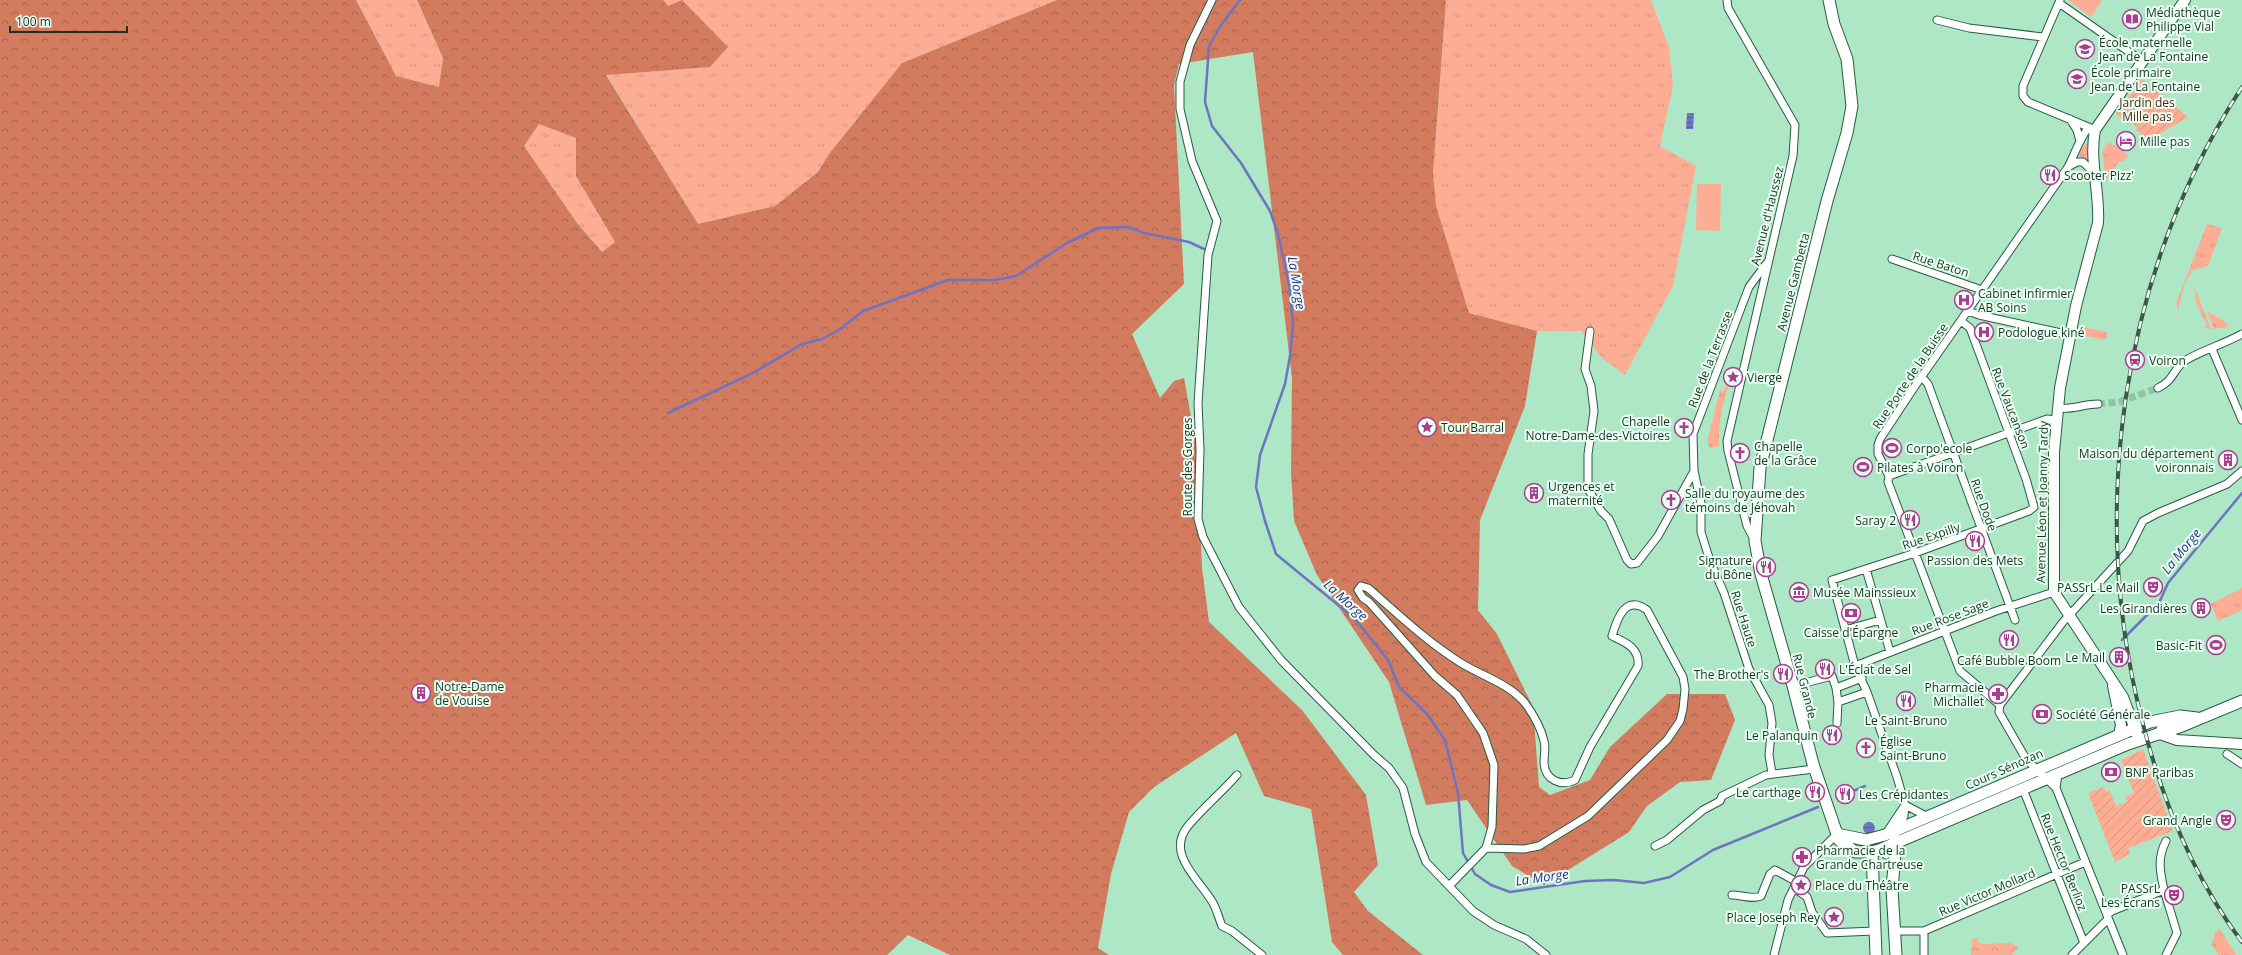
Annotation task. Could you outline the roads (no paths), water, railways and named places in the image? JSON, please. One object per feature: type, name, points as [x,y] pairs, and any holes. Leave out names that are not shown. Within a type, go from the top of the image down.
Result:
[{"type":"main road","name":"Avenue Gambetta","points":[[1761,574],[1755,542],[1760,468],[1827,201],[1847,133],[1852,106],[1847,58],[1834,24],[1829,0]]},
{"type":"main road","name":"Rue Grande","points":[[1761,574],[1793,686],[1814,769],[1837,834]]},
{"type":"main road","name":"Cours Sénozan","points":[[1883,849],[2139,740],[2160,734],[2242,701]]},
{"type":"main road","name":"Cours Sénozan","points":[[1866,840],[1898,830],[2036,769],[2150,722],[2180,716],[2197,718]]},
{"type":"main road","points":[[1993,802],[2000,792],[2020,784],[2036,769]]},
{"type":"main road","points":[[1837,834],[1839,840],[1855,852],[1883,849]]},
{"type":"main road","points":[[1837,834],[1866,840],[1883,849],[1892,889],[1896,955]]},
{"type":"main road","points":[[1876,955],[1875,931],[1885,835]]},
{"type":"main road","points":[[1883,849],[1892,889]]},
{"type":"street","name":"Route des Gorges","points":[[1212,0],[1190,45],[1180,82],[1180,109],[1192,161],[1217,221],[1208,255],[1199,395],[1200,450],[1198,519],[1203,537],[1239,607],[1281,660],[1374,755],[1384,763],[1404,788],[1415,834],[1426,862],[1450,885],[1473,911],[1494,925],[1526,939],[1546,955]]},
{"type":"street","name":"Avenue d'Haussez","points":[[1727,0],[1728,8],[1795,125],[1793,156],[1727,441],[1728,451],[1746,526],[1755,542]]},
{"type":"street","points":[[2142,61],[2059,2],[2022,88],[2023,96],[2028,102],[2095,130],[2185,0]]},
{"type":"street","points":[[1937,20],[1969,28],[2043,37]]},
{"type":"street","points":[[2070,119],[2079,135],[2080,145]]},
{"type":"street","name":"Rue Porte de la Buisse","points":[[1889,477],[1880,460],[1878,445],[1915,386],[2068,167],[2080,145],[2095,130]]},
{"type":"street","name":"Avenue Léon et Joanny Tardy","points":[[2054,592],[2053,494],[2058,408],[2070,335],[2098,223],[2099,204],[2092,142],[2095,130]]},
{"type":"street","points":[[2068,167],[2077,162],[2083,162],[2095,174]]},
{"type":"street","name":"Rue Baton","points":[[1892,259],[1982,290]]},
{"type":"street","name":"Rue de la Terrasse","points":[[1694,471],[1693,434],[1748,287],[1768,261]]},
{"type":"street","points":[[1968,311],[1994,319],[2070,335]]},
{"type":"street","name":"Rue Vaucanson","points":[[1961,321],[1970,328],[2026,479],[2034,507]]},
{"type":"street","points":[[1590,331],[1585,369],[1591,386],[1594,410],[1588,454],[1588,489],[1601,510],[1609,519],[1627,560],[1631,564],[1637,564],[1658,536],[1694,471]]},
{"type":"street","points":[[2158,388],[2166,384],[2173,377],[2182,363],[2242,334]]},
{"type":"street","points":[[2212,349],[2242,420]]},
{"type":"street","name":"Rue Dode","points":[[1922,377],[1928,384],[2015,620]]},
{"type":"street","points":[[2058,408],[2070,409],[2098,404]]},
{"type":"street","points":[[2000,705],[1960,671],[1888,482],[1889,477],[1920,464],[2047,419],[2057,420]]},
{"type":"street","name":"Rue Haute","points":[[1694,471],[1701,503],[1701,532],[1749,670],[1769,704],[1772,723],[1769,755],[1772,773]]},
{"type":"street","points":[[2123,955],[2108,914],[2085,862],[2056,788],[2046,780],[2023,753],[1999,712],[2000,705],[2069,616],[2128,551],[2144,521],[2158,513],[2219,487],[2242,471]]},
{"type":"street","name":"Rue Expilly","points":[[1832,580],[1865,571],[1915,553],[2029,511],[2034,507]]},
{"type":"street","points":[[1865,571],[1878,619],[1890,652]]},
{"type":"street","points":[[1832,580],[1840,583]]},
{"type":"street","points":[[1832,580],[1847,627],[1855,666],[1862,678],[1905,805],[1904,816],[1898,830],[1883,849]]},
{"type":"street","points":[[1450,885],[1456,877],[1484,850],[1492,827],[1494,765],[1483,733],[1457,695],[1435,676],[1369,602],[1363,598],[1358,590],[1360,586],[1368,588],[1439,648],[1461,663],[1502,684],[1525,703],[1534,717],[1544,740],[1544,764],[1548,774],[1559,783],[1566,784],[1574,780],[1590,747],[1638,666],[1637,655],[1634,650],[1628,644],[1612,636],[1616,622],[1623,610],[1632,604],[1640,604],[1647,610],[1683,677],[1685,689],[1680,721],[1671,734],[1588,816],[1539,846],[1524,849],[1484,850]]},
{"type":"street","points":[[2054,592],[2123,697],[2139,740]]},
{"type":"street","name":"Rue Rose Sage","points":[[1855,666],[2010,606],[2054,592]]},
{"type":"street","points":[[1847,627],[1878,619]]},
{"type":"street","points":[[1793,686],[1832,676],[1838,702],[1837,723]]},
{"type":"street","points":[[1836,688],[1862,678]]},
{"type":"street","points":[[2112,682],[2121,725],[2119,735]]},
{"type":"street","points":[[1838,702],[1867,692]]},
{"type":"street","points":[[2180,716],[2163,725],[2160,734],[2177,740],[2242,744]]},
{"type":"street","points":[[2227,754],[2242,764]]},
{"type":"street","points":[[1654,846],[1666,840],[1703,810],[1720,801],[1722,796],[1772,773],[1814,769]]},
{"type":"street","points":[[1237,774],[1188,826],[1180,840],[1181,853],[1185,864],[1214,904],[1222,926],[1232,930],[1262,955]]},
{"type":"street","points":[[2056,788],[2058,775]]},
{"type":"street","name":"Rue Hector Berlioz","points":[[2023,789],[2084,943]]},
{"type":"street","points":[[1905,805],[1928,817]]},
{"type":"street","points":[[1885,835],[1905,805]]},
{"type":"street","points":[[1774,955],[1788,900],[1804,867],[1837,834]]},
{"type":"street","points":[[2166,841],[2162,849],[2159,869],[2177,933],[2166,955]]},
{"type":"street","name":"Rue Victor Mollard","points":[[1895,931],[1924,931],[2085,862]]},
{"type":"street","points":[[1732,896],[1741,895],[1755,898],[1761,896],[1770,874],[1775,870],[1796,885],[1807,897],[1812,912],[1828,933],[1875,931]]},
{"type":"street","points":[[2072,955],[2107,920],[2108,914],[2112,911],[2164,890]]},
{"type":"street","points":[[1924,931],[1924,955]]},
{"type":"water","points":[[1687,113],[1694,113],[1693,129],[1686,129]]},
{"type":"water","points":[[1867,822],[1871,822],[1875,828],[1871,834],[1867,834],[1863,830],[1863,826]]},
{"type":"waterway","name":"La Morge","points":[[1240,0],[1221,25],[1209,46],[1205,102],[1212,126],[1241,163],[1270,211],[1278,234],[1289,284],[1293,323],[1290,356],[1285,384],[1260,455],[1256,487],[1265,521],[1276,554],[1355,619],[1388,660],[1399,687],[1427,714],[1445,740],[1458,793],[1463,853],[1475,874],[1491,885],[1510,892],[1585,881],[1614,880],[1644,883],[1670,877],[1713,850],[1818,807]]},
{"type":"waterway","points":[[668,413],[753,373],[802,344],[822,339],[839,330],[863,311],[948,280],[995,280],[1016,276],[1067,243],[1098,228],[1128,227],[1144,233],[1189,242],[1204,249]]},
{"type":"waterway","name":"La Morge","points":[[2122,640],[2159,603],[2168,583],[2242,493]]},
{"type":"waterway","name":"La Morge","points":[[1851,792],[1865,786]]},
{"type":"tunnel","points":[[2098,404],[2119,402],[2158,388]]},
{"type":"railway","points":[[2242,87],[2200,160],[2167,236],[2142,316],[2126,397],[2118,480],[2118,564],[2127,646],[2144,728],[2161,785],[2182,840],[2209,892],[2242,942]]},
{"type":"place","name":"Médiathèque Philippe Vial","points":[[2132,19]]},
{"type":"place","name":"École maternelle Jean de La Fontaine","points":[[2085,49]]},
{"type":"place","name":"École primaire Jean de La Fontaine","points":[[2077,79]]},
{"type":"place","name":"Mille pas","points":[[2126,141]]},
{"type":"place","name":"Scooter Pizz'","points":[[2050,175]]},
{"type":"place","name":"Cabinet infirmier AB Soins","points":[[1964,300]]},
{"type":"place","name":"Podologue kiné","points":[[1984,332]]},
{"type":"place","name":"Voiron","points":[[2135,360]]},
{"type":"place","name":"Vierge","points":[[1733,377]]},
{"type":"place","name":"Tour Barral","points":[[1427,427]]},
{"type":"place","name":"Chapelle Notre-Dame-des-Victoires","points":[[1684,428]]},
{"type":"place","name":"Corpo'ecole","points":[[1892,448]]},
{"type":"place","name":"Chapelle de la Grâce","points":[[1740,453]]},
{"type":"place","name":"Maison du département voironnais","points":[[2228,460]]},
{"type":"place","name":"Pilates à Voiron","points":[[1863,467]]},
{"type":"place","name":"Urgences et maternité","points":[[1534,493]]},
{"type":"place","name":"Salle du royaume des témoins de Jéhovah","points":[[1671,500]]},
{"type":"place","name":"Saray 2","points":[[1910,520]]},
{"type":"place","name":"Passion des Mets","points":[[1975,541]]},
{"type":"place","name":"Signature du Bône","points":[[1766,567]]},
{"type":"place","name":"PASSrL Le Mail","points":[[2153,587]]},
{"type":"place","name":"Musée Mainssieux","points":[[1799,592]]},
{"type":"place","name":"Les Girandières","points":[[2201,608]]},
{"type":"place","name":"Caisse d'Épargne","points":[[1851,613]]},
{"type":"place","name":"Café Bubble Boom","points":[[2009,640]]},
{"type":"place","name":"Basic-Fit","points":[[2216,645]]},
{"type":"place","name":"Le Mail","points":[[2119,657]]},
{"type":"place","name":"L'Éclat de Sel","points":[[1825,669]]},
{"type":"place","name":"The Brother's","points":[[1783,674]]},
{"type":"place","name":"Notre-Dame de Vouise","points":[[421,693]]},
{"type":"place","name":"Pharmacie Michallet","points":[[1998,694]]},
{"type":"place","name":"Le Saint-Bruno","points":[[1906,701]]},
{"type":"place","name":"Société Générale","points":[[2042,714]]},
{"type":"place","name":"Le Palanquin","points":[[1832,735]]},
{"type":"place","name":"Église Saint-Bruno","points":[[1866,748]]},
{"type":"place","name":"BNP Paribas","points":[[2111,772]]},
{"type":"place","name":"Le carthage","points":[[1815,792]]},
{"type":"place","name":"Les Crépidantes","points":[[1845,794]]},
{"type":"place","name":"Grand Angle","points":[[2226,820]]},
{"type":"place","name":"Pharmacie de la Grande Chartreuse","points":[[1802,857]]},
{"type":"place","name":"Place du Théâtre","points":[[1801,885]]},
{"type":"place","name":"PASSrL Les Écrans","points":[[2174,895]]},
{"type":"place","name":"Place Joseph Rey","points":[[1834,917]]},
{"type":"park label","name":"Jardin des Mille pas","points":[[2147,109]]}]
